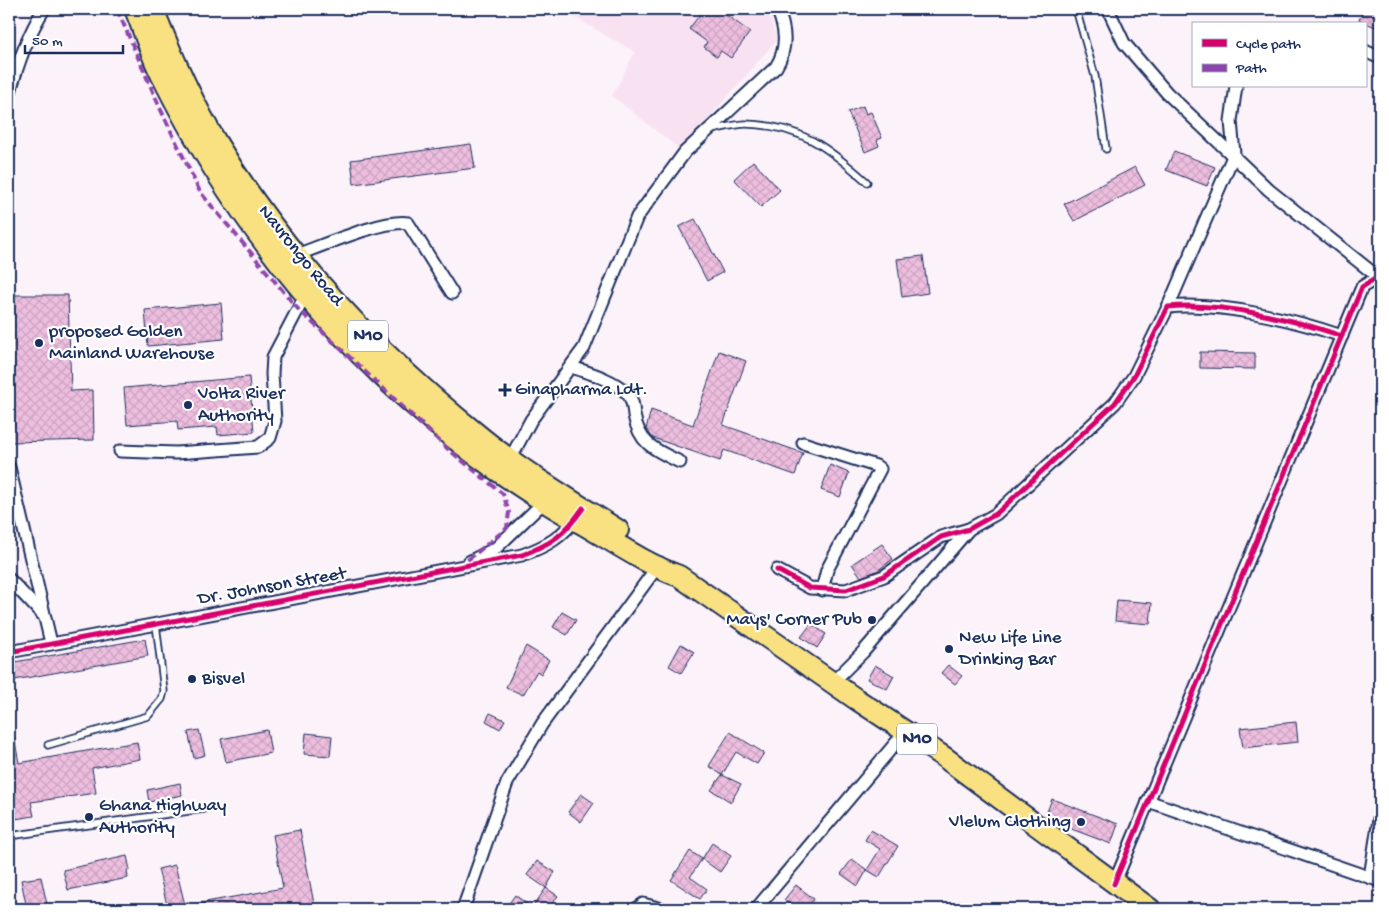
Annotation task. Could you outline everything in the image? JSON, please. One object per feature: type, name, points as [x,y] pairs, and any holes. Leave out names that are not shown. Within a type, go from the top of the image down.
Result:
[{"type":"highway","name":"Navrongo Road","points":[[135,9],[161,75],[200,146],[247,222],[310,286],[401,369],[484,440],[510,459],[550,496]]},
{"type":"highway","name":"Navrongo Road","points":[[153,9],[188,89],[215,141],[244,185],[296,255],[310,286],[352,346],[420,410],[499,472],[550,496],[679,576],[832,683]]},
{"type":"highway","name":"N10","points":[[832,683],[1007,802],[1114,884],[1150,909]]},
{"type":"street","points":[[9,96],[18,61],[32,27],[44,9]]},
{"type":"street","points":[[510,459],[531,420],[584,348],[637,217],[685,152],[776,67],[784,54],[785,39],[777,9]]},
{"type":"street","points":[[1108,9],[1124,43],[1167,93],[1234,154],[1269,190],[1379,277],[1362,287],[1114,884]]},
{"type":"street","points":[[1366,51],[1380,58]]},
{"type":"street","points":[[777,570],[810,588],[822,590],[846,590],[884,576],[941,538],[969,530],[996,514],[1115,403],[1134,376],[1168,307],[1234,154],[1232,121],[1236,88]]},
{"type":"street","points":[[296,255],[369,230],[400,222],[408,223],[452,293]]},
{"type":"street","points":[[120,451],[176,453],[258,447],[270,438],[275,421],[272,374],[273,357],[310,286]]},
{"type":"street","points":[[1168,307],[1196,306],[1282,319],[1299,322],[1342,336]]},
{"type":"street","points":[[571,367],[610,381],[628,394],[633,403],[636,428],[650,448],[680,462]]},
{"type":"street","points":[[803,443],[876,466],[880,469],[827,570],[822,590]]},
{"type":"street","points":[[9,467],[51,643]]},
{"type":"street","name":"Dr. Johnson Street","points":[[456,569],[496,548],[550,496]]},
{"type":"street","name":"Dr. Johnson Street","points":[[9,652],[522,555],[552,542],[579,514]]},
{"type":"street","points":[[832,683],[863,652],[969,530]]},
{"type":"street","points":[[463,909],[508,783],[542,724],[660,564]]},
{"type":"street","points":[[9,579],[45,617]]},
{"type":"street","points":[[756,909],[905,732]]},
{"type":"street","points":[[1148,801],[1375,879],[1380,813]]},
{"type":"street","points":[[636,909],[643,904],[662,909]]},
{"type":"lane","points":[[1076,9],[1095,76],[1106,149]]},
{"type":"lane","points":[[707,131],[745,124],[782,128],[801,135],[832,151],[867,182]]},
{"type":"lane","points":[[48,745],[148,716],[162,699],[164,692],[156,624]]},
{"type":"lane","points":[[9,836],[204,809]]},
{"type":"shaded area","points":[[572,9],[767,9],[777,40],[681,150],[612,96],[635,52],[569,14]]},
{"type":"building","points":[[704,9],[718,9],[750,32],[731,58],[721,51],[717,57],[704,47],[707,42],[689,29]]},
{"type":"building","points":[[1364,9],[1380,12],[1380,29],[1366,22],[1359,20]]},
{"type":"building","points":[[863,106],[866,114],[871,112],[882,138],[877,140],[879,146],[865,152],[848,112]]},
{"type":"building","points":[[471,144],[475,168],[354,184],[351,160]]},
{"type":"building","points":[[1174,151],[1215,167],[1207,186],[1166,170]]},
{"type":"building","points":[[753,161],[780,190],[761,207],[734,179]]},
{"type":"building","points":[[1135,167],[1145,185],[1074,221],[1064,204]]},
{"type":"building","points":[[695,219],[723,272],[707,281],[679,227]]},
{"type":"building","points":[[923,256],[928,293],[902,297],[897,259]]},
{"type":"building","name":"proposed Golden Mainland Warehouse","points":[[9,295],[68,295],[71,391],[93,390],[94,440],[11,442]]},
{"type":"building","points":[[221,303],[224,339],[148,346],[145,310]]},
{"type":"building","points":[[719,351],[746,361],[723,425],[803,453],[795,475],[724,450],[720,461],[653,438],[646,429],[651,410],[693,425]]},
{"type":"building","points":[[1200,352],[1255,353],[1255,369],[1200,368]]},
{"type":"building","name":"Volta River Authority","points":[[249,377],[254,432],[218,435],[217,427],[178,430],[177,421],[127,425],[124,388]]},
{"type":"building","points":[[830,465],[849,473],[840,497],[821,490]]},
{"type":"building","points":[[882,544],[893,559],[877,571],[861,577],[852,564]]},
{"type":"building","points":[[1117,600],[1152,603],[1150,624],[1115,621]]},
{"type":"building","points":[[562,612],[576,620],[567,635],[553,627]]},
{"type":"building","points":[[811,624],[826,634],[817,648],[801,637]]},
{"type":"building","points":[[145,639],[148,656],[9,681],[9,663]]},
{"type":"building","points":[[681,644],[694,652],[681,673],[669,666]]},
{"type":"building","points":[[526,646],[549,660],[541,674],[537,671],[523,695],[506,687]]},
{"type":"building","points":[[875,665],[894,676],[887,689],[867,679]]},
{"type":"building","points":[[948,665],[962,676],[955,684],[941,673]]},
{"type":"building","points":[[490,713],[505,720],[500,729],[486,721]]},
{"type":"building","points":[[1296,722],[1298,742],[1243,748],[1240,728]]},
{"type":"building","points":[[199,730],[205,755],[194,758],[188,732]]},
{"type":"building","points":[[267,730],[271,753],[226,762],[221,739]]},
{"type":"building","points":[[730,732],[764,753],[757,764],[736,752],[722,775],[709,766]]},
{"type":"building","points":[[306,733],[332,736],[330,756],[304,754]]},
{"type":"building","points":[[14,736],[19,763],[137,742],[140,759],[92,768],[96,793],[31,802],[34,816],[9,820],[9,737]]},
{"type":"building","points":[[722,775],[741,784],[731,802],[711,790]]},
{"type":"building","points":[[180,783],[182,795],[149,802],[147,790]]},
{"type":"building","points":[[581,794],[594,803],[581,822],[568,812]]},
{"type":"building","name":"Vlelum Clothing","points":[[1052,799],[1118,824],[1111,844],[1053,822],[1045,817]]},
{"type":"building","points":[[300,830],[314,904],[287,909],[195,909],[195,904],[283,888],[273,835]]},
{"type":"building","points":[[871,830],[898,846],[879,877],[867,870],[880,849],[865,840]]},
{"type":"building","points":[[712,843],[731,856],[720,872],[702,859]]},
{"type":"building","points":[[690,851],[702,859],[690,877],[707,889],[700,899],[671,880]]},
{"type":"building","points":[[127,856],[130,870],[127,870],[128,878],[68,890],[63,870]]},
{"type":"building","points":[[852,859],[867,870],[858,886],[841,874]]},
{"type":"building","points":[[537,861],[555,872],[546,888],[527,875]]},
{"type":"building","points":[[175,865],[186,909],[168,909],[158,869]]},
{"type":"building","points":[[41,877],[48,909],[27,909],[21,880]]},
{"type":"building","points":[[796,885],[814,899],[806,909],[796,909],[784,900]]},
{"type":"building","points":[[546,888],[558,896],[548,909],[505,909],[515,895],[532,908]]},
{"type":"marked path","points":[[117,9],[161,110],[200,192],[298,309],[448,449],[503,494],[509,512],[507,528],[464,563]]},
{"type":"cycle path","points":[[1114,884],[1362,287],[1380,276]]},
{"type":"cycle path","points":[[777,570],[810,588],[846,590],[884,576],[941,537],[969,529],[996,514],[1115,403],[1134,376],[1168,307],[1188,306],[1233,309],[1279,318],[1342,336]]},
{"type":"cycle path","points":[[9,652],[522,555],[550,542],[564,532],[583,508]]},
{"type":"place","name":"proposed Golden Mainland Warehouse","points":[[39,343]]},
{"type":"place","name":"Ginapharma Ldt.","points":[[505,390]]},
{"type":"place","name":"Volta River Authority","points":[[188,405]]},
{"type":"place","name":"Mays' Corner Pub","points":[[872,620]]},
{"type":"place","name":"New Life Line Drinking Bar","points":[[949,649]]},
{"type":"place","name":"Bisvel","points":[[192,679]]},
{"type":"place","name":"Ghana Highway Authority","points":[[89,817]]},
{"type":"place","name":"Vlelum Clothing","points":[[1081,822]]}]
